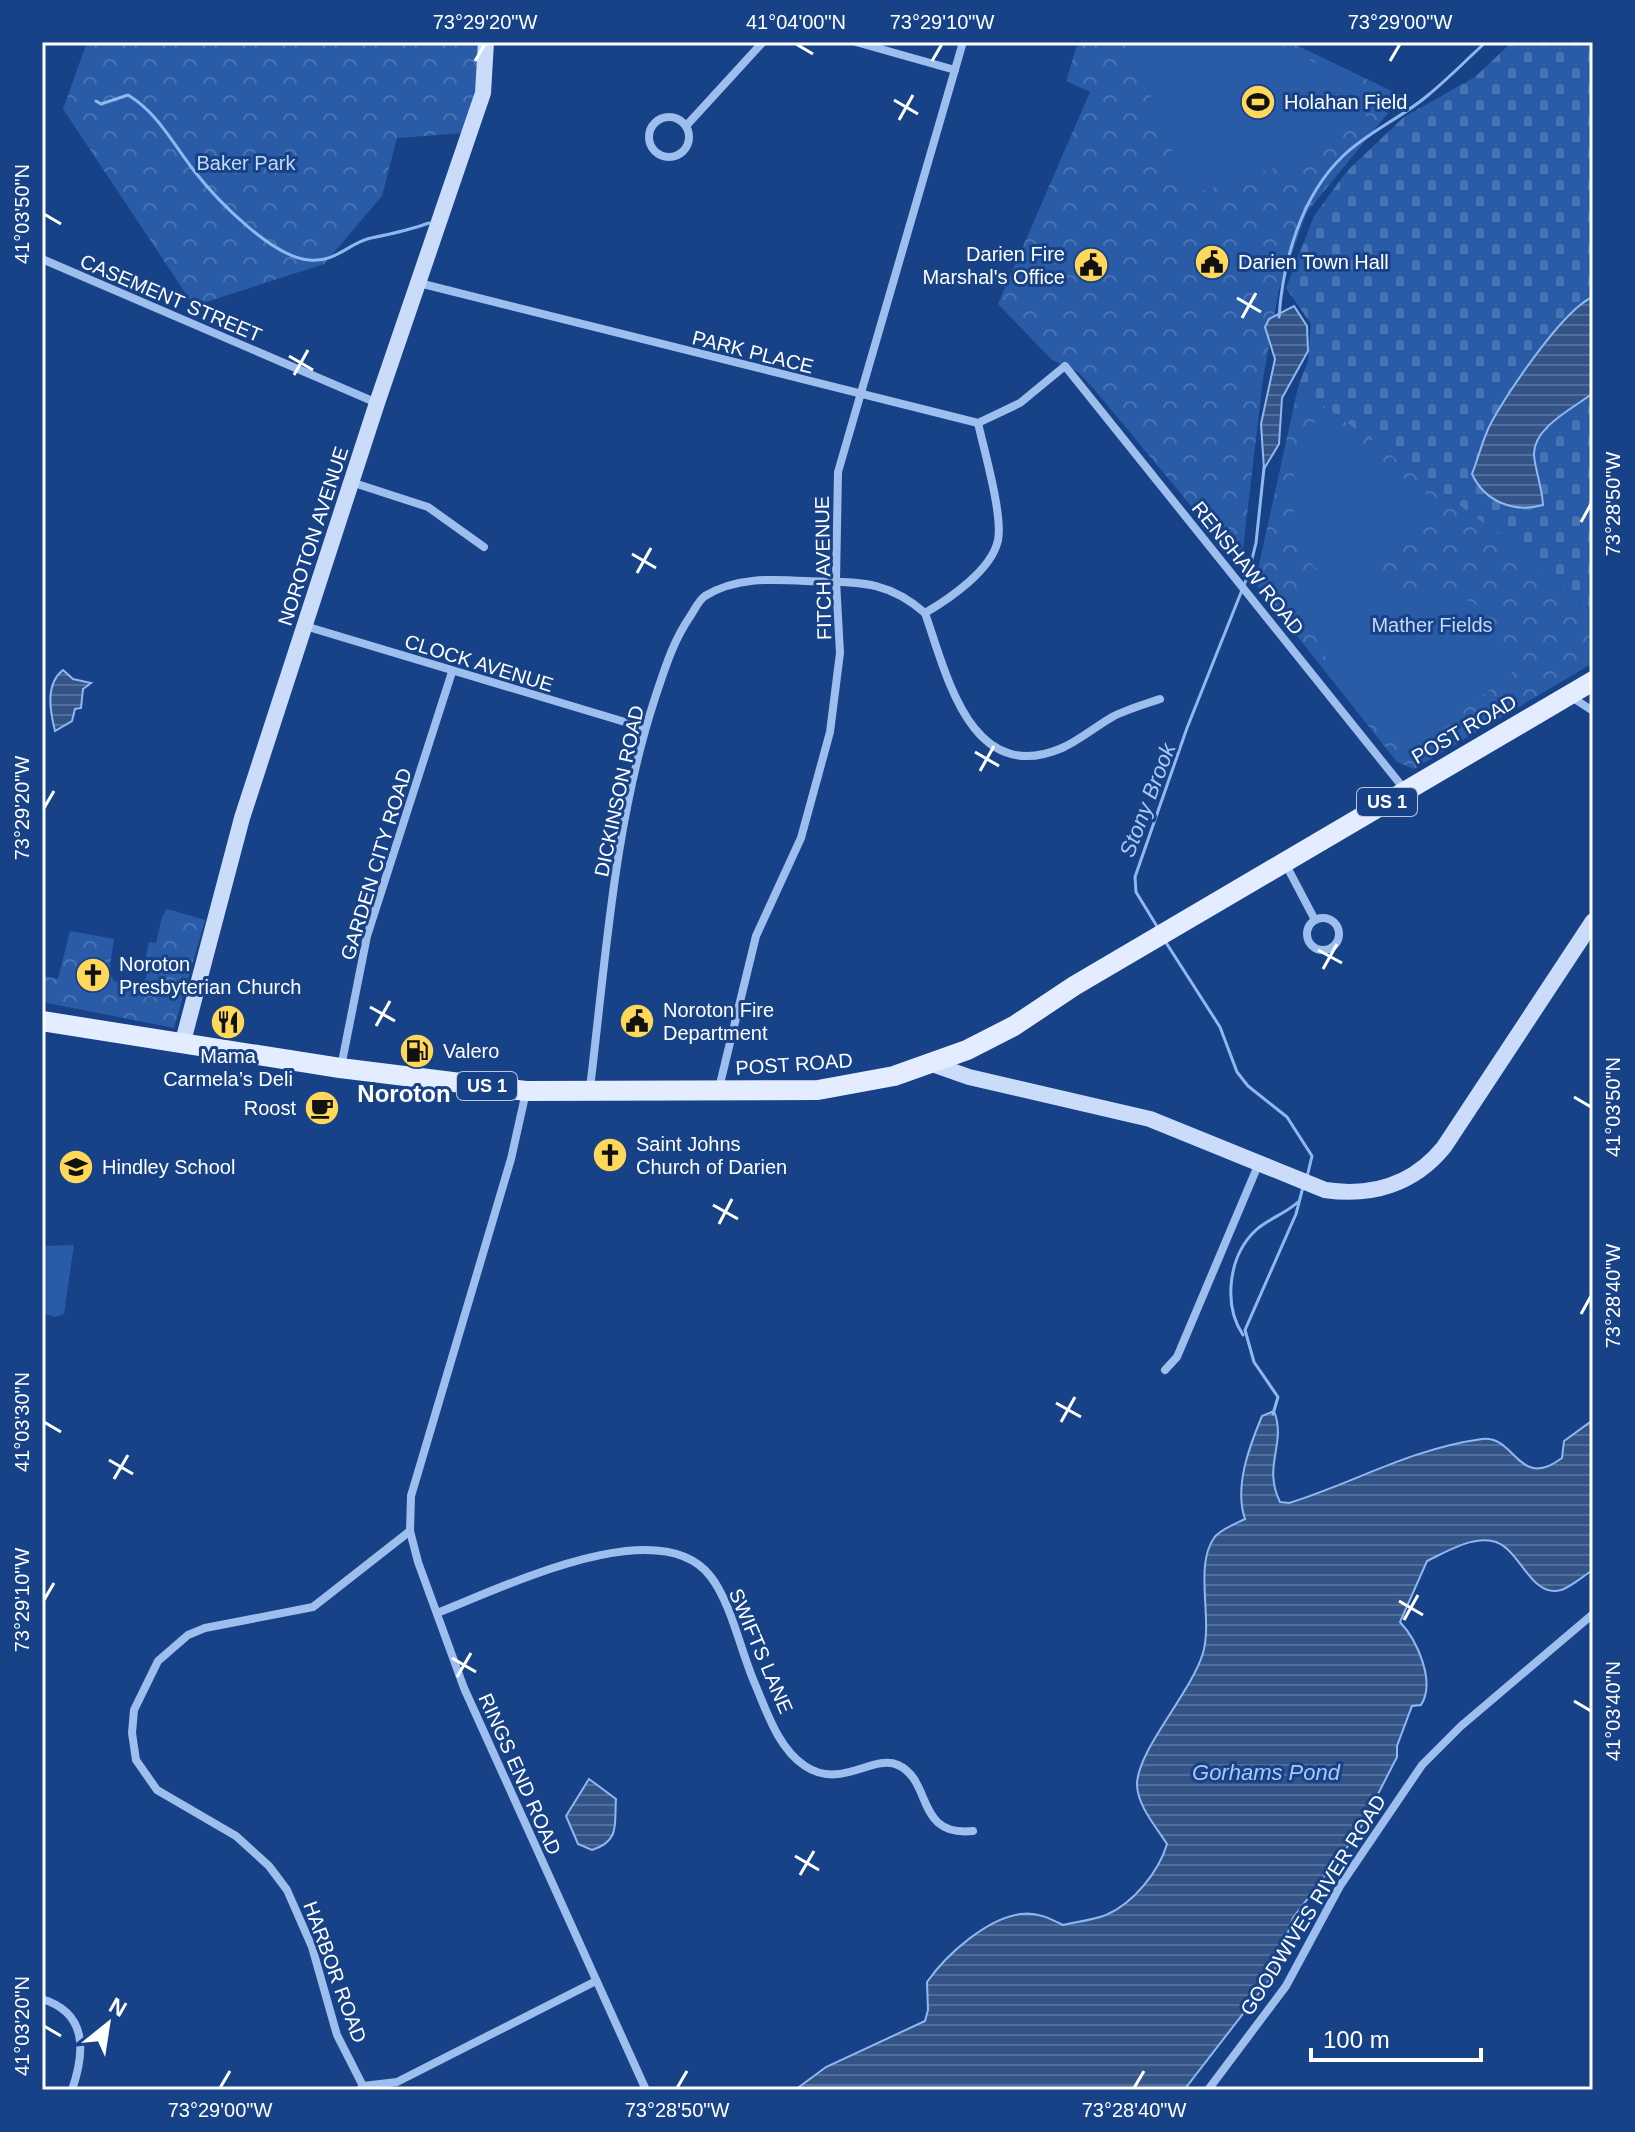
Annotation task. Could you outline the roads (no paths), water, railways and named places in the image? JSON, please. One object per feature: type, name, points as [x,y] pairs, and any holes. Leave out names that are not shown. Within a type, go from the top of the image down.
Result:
[{"type":"main road","name":"NOROTON AVENUE","points":[[182,1045],[242,818],[377,403],[483,93],[486,42]]},
{"type":"main road","name":"POST ROAD","points":[[42,1021],[340,1068],[526,1091],[718,1093],[818,1090],[872,1081],[932,1064],[1014,1026],[1181,923],[1593,681]]},
{"type":"main road","points":[[932,1064],[969,1077],[1150,1119],[1304,1183],[1343,1193],[1389,1187],[1415,1175],[1435,1159],[1593,921]]},
{"type":"street","points":[[686,126],[763,42]]},
{"type":"street","points":[[856,42],[955,70]]},
{"type":"street","name":"FITCH AVENUE","points":[[718,1093],[756,936],[801,838],[830,732],[840,653],[836,581],[838,472],[963,42]]},
{"type":"street","points":[[674,117],[686,126],[689,141],[681,154],[665,157],[653,148],[650,133],[658,120],[674,117]]},
{"type":"street","name":"CASEMENT STREET","points":[[42,259],[377,403]]},
{"type":"street","name":"PARK PLACE","points":[[419,283],[859,396],[978,423]]},
{"type":"street","name":"RENSHAW ROAD","points":[[978,423],[1020,403],[1065,366],[1405,791]]},
{"type":"street","points":[[978,423],[998,539],[988,560],[948,600],[925,613],[956,703],[983,739],[1010,756],[1037,757],[1065,747],[1116,715],[1160,699]]},
{"type":"street","points":[[351,482],[428,507],[484,547]]},
{"type":"street","name":"DICKINSON ROAD","points":[[590,1093],[615,881],[645,728],[674,639],[702,597],[732,584],[769,579],[836,581],[882,585],[905,595],[925,613]]},
{"type":"street","name":"CLOCK AVENUE","points":[[305,626],[645,728]]},
{"type":"street","name":"GARDEN CITY ROAD","points":[[340,1068],[367,936],[452,672]]},
{"type":"street","points":[[1569,696],[1593,711]]},
{"type":"street","points":[[1284,863],[1315,920]]},
{"type":"street","points":[[1327,918],[1336,925],[1338,939],[1331,948],[1319,950],[1309,943],[1308,929],[1315,920],[1327,918]]},
{"type":"street","name":"RINGS END ROAD","points":[[526,1091],[511,1159],[411,1496],[410,1531],[464,1688],[646,2090]]},
{"type":"street","points":[[1165,1370],[1177,1357],[1259,1163]]},
{"type":"street","name":"HARBOR ROAD","points":[[410,1531],[345,1585],[313,1607],[205,1628],[188,1635],[158,1661],[134,1710],[132,1733],[136,1760],[157,1790],[236,1836],[269,1866],[287,1890],[308,1935],[337,2035],[361,2088],[397,2082],[596,1981]]},
{"type":"street","name":"SWIFTS LANE","points":[[437,1613],[537,1575],[614,1551],[654,1550],[684,1558],[712,1577],[764,1706],[781,1740],[795,1758],[807,1767],[830,1774],[852,1773],[879,1763],[894,1763],[913,1775],[927,1811],[939,1823],[949,1830],[973,1831]]},
{"type":"street","name":"GOODWIVES RIVER ROAD","points":[[1208,2090],[1280,1995],[1341,1884],[1422,1765],[1461,1726],[1593,1614]]},
{"type":"street","points":[[42,1999],[66,2011],[80,2031],[82,2058],[72,2090]]},
{"type":"water","points":[[1593,297],[1593,393],[1547,427],[1535,445],[1543,505],[1522,507],[1502,503],[1484,492],[1472,474],[1489,427],[1551,335]]},
{"type":"water","points":[[1294,306],[1307,326],[1308,351],[1282,398],[1279,444],[1264,469],[1261,424],[1275,359],[1265,327],[1269,319]]},
{"type":"water","points":[[63,670],[73,679],[91,683],[83,689],[81,708],[75,709],[72,721],[55,731],[51,690]]},
{"type":"water","name":"Gorhams Pond","points":[[1274,1411],[1278,1434],[1273,1477],[1280,1502],[1289,1503],[1431,1450],[1482,1439],[1503,1445],[1526,1465],[1536,1468],[1547,1466],[1562,1458],[1564,1441],[1593,1420],[1593,1570],[1565,1589],[1550,1591],[1533,1580],[1501,1545],[1484,1540],[1458,1546],[1427,1561],[1400,1622],[1413,1639],[1425,1673],[1425,1696],[1421,1705],[1412,1706],[1397,1746],[1397,1757],[1358,1833],[1293,1918],[1273,1975],[1184,2090],[795,2090],[826,2067],[925,2021],[928,2010],[927,1982],[956,1950],[981,1930],[1021,1914],[1038,1915],[1063,1925],[1101,1917],[1126,1903],[1152,1875],[1167,1844],[1140,1800],[1137,1784],[1140,1770],[1203,1653],[1206,1639],[1204,1578],[1208,1550],[1220,1532],[1245,1519],[1241,1494],[1248,1454],[1262,1416]]},
{"type":"water","points":[[589,1779],[616,1799],[612,1836],[608,1842],[592,1850],[578,1844],[566,1816]]},
{"type":"waterway","name":"Stony Brook","points":[[1279,317],[1285,274],[1297,230],[1328,172],[1353,147],[1427,96],[1486,42]]},
{"type":"waterway","points":[[96,101],[101,104],[128,95],[139,102],[157,120],[217,197],[262,238],[294,257],[309,260],[327,258],[363,240],[429,223]]},
{"type":"waterway","name":"Stony Brook","points":[[1158,928],[1136,892],[1135,877],[1187,728],[1248,575],[1256,543],[1264,468]]},
{"type":"waterway","name":"Stony Brook","points":[[1165,941],[1220,1027],[1237,1072],[1248,1086],[1287,1117],[1312,1156],[1307,1177]]},
{"type":"waterway","name":"Stony Brook","points":[[1273,1414],[1278,1397],[1254,1362],[1245,1330],[1296,1214],[1303,1187]]},
{"type":"waterway","points":[[1243,1335],[1231,1295],[1239,1253],[1256,1230],[1298,1202]]},
{"type":"place","name":"Holahan Field","points":[[1258,102]]},
{"type":"place","name":"Darien Town Hall","points":[[1212,262]]},
{"type":"place","name":"Darien Fire Marshal's Office","points":[[1091,265]]},
{"type":"place","name":"Noroton Presbyterian Church","points":[[93,975]]},
{"type":"place","name":"Noroton Fire Department","points":[[637,1021]]},
{"type":"place","name":"Mama Carmela’s Deli","points":[[228,1022]]},
{"type":"place","name":"Valero","points":[[417,1051]]},
{"type":"place","name":"Roost","points":[[322,1108]]},
{"type":"place","name":"Saint Johns Church of Darien","points":[[610,1155]]},
{"type":"place","name":"Hindley School","points":[[76,1167]]},
{"type":"district","name":"Noroton","points":[[404,1094]]},
{"type":"park label","name":"Baker Park","points":[[246,163]]},
{"type":"park label","name":"Mather Fields","points":[[1432,625]]}]
